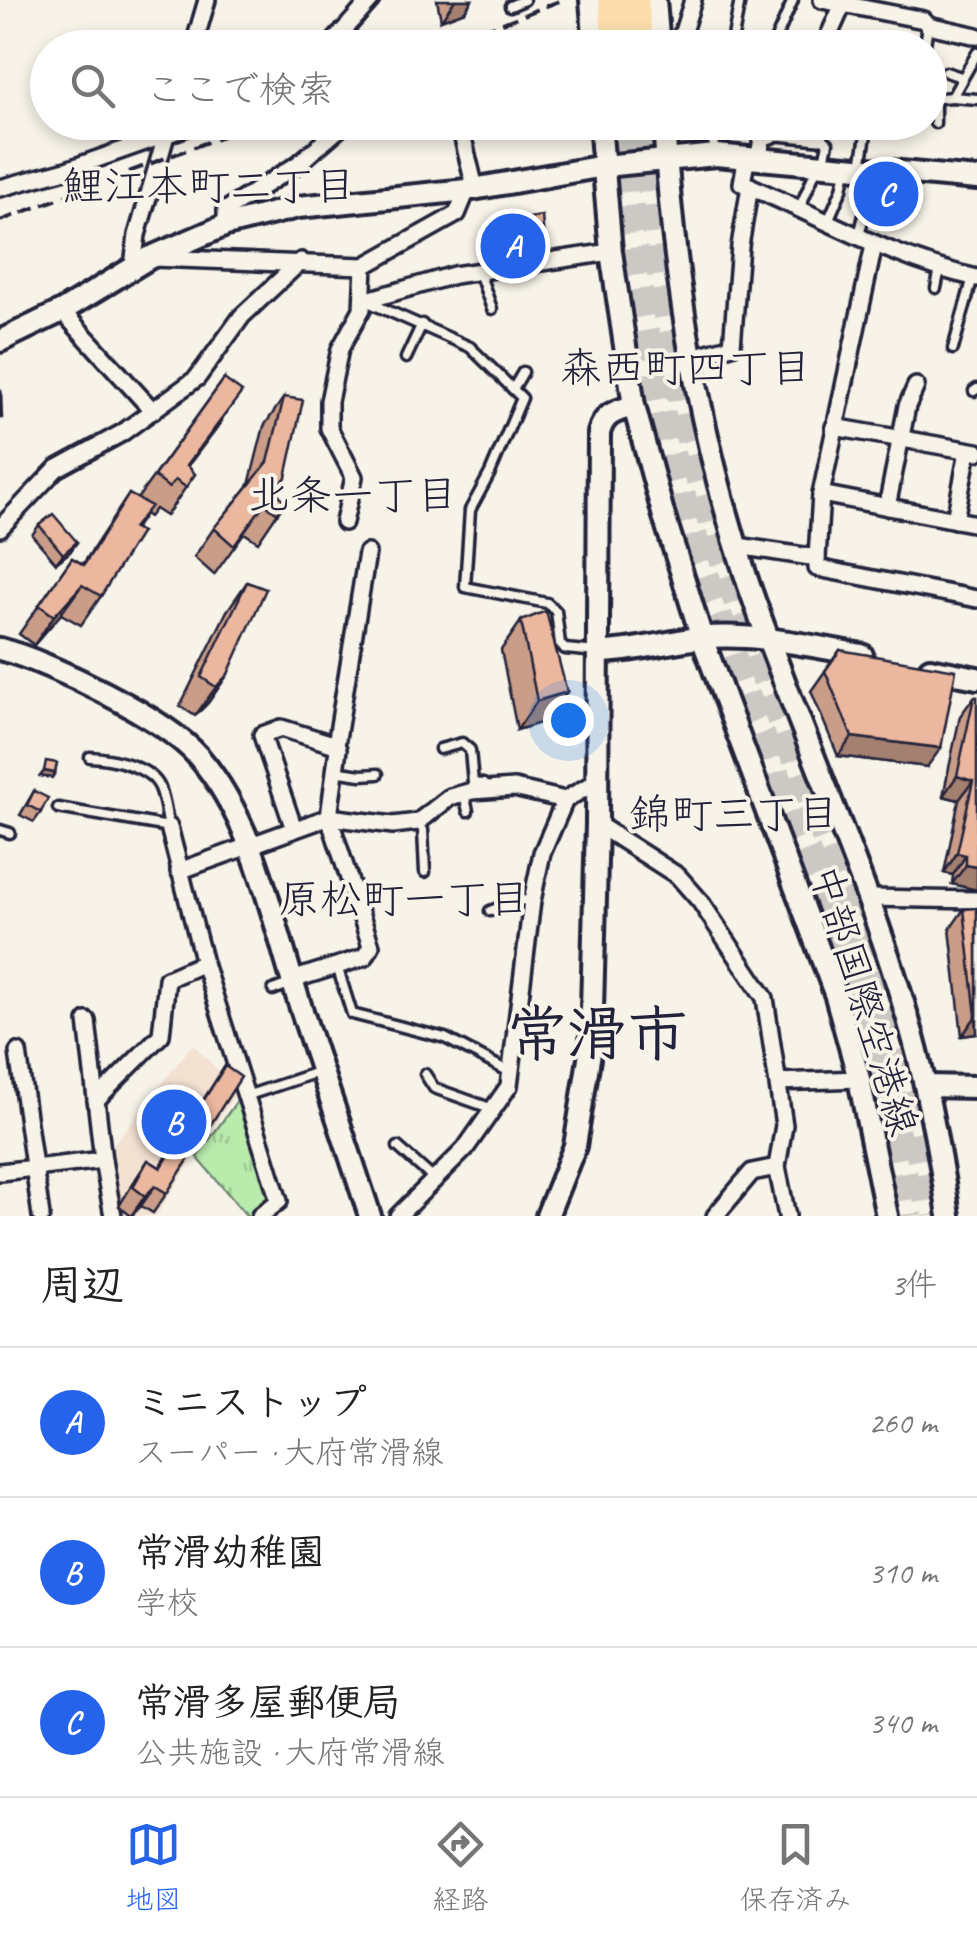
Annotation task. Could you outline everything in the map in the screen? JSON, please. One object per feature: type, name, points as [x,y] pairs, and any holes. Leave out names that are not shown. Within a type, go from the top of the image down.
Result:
[{"type":"highway","points":[[612,0],[615,30]]},
{"type":"highway","points":[[634,0],[637,30]]},
{"type":"main road","points":[[591,0],[593,30]]},
{"type":"main road","points":[[655,0],[658,30]]},
{"type":"main road","name":"中部国際空港線","points":[[602,140],[611,252],[634,406],[702,638],[813,927],[859,1079],[887,1216]]},
{"type":"main road","name":"中部国際空港線","points":[[665,140],[689,358],[702,419],[769,640],[868,898],[907,1016],[926,1086],[950,1216]]},
{"type":"main road","points":[[0,342],[141,262],[226,225],[298,207],[471,189],[604,166],[714,155],[766,141],[821,163],[977,179]]},
{"type":"main road","points":[[547,1216],[575,1146],[588,1078],[597,824],[598,432],[602,421],[612,412],[634,406]]},
{"type":"main road","points":[[598,652],[702,638],[769,640],[977,678]]},
{"type":"main road","points":[[0,649],[40,662],[152,719],[180,738],[220,786],[248,844],[286,984],[322,1071],[370,1216]]},
{"type":"main road","points":[[926,1086],[977,1087]]},
{"type":"street","points":[[199,30],[208,0]]},
{"type":"street","points":[[344,30],[372,0]]},
{"type":"street","points":[[684,30],[694,0]]},
{"type":"street","points":[[822,0],[924,20],[928,25],[977,36]]},
{"type":"street","points":[[831,30],[842,4]]},
{"type":"street","points":[[0,188],[66,170],[141,140]]},
{"type":"street","points":[[165,140],[136,235],[141,262],[301,261],[364,266],[457,214],[471,189],[462,140]]},
{"type":"street","points":[[226,225],[226,210],[298,164],[326,140]]},
{"type":"street","points":[[766,141],[742,183],[867,240],[940,269],[975,277]]},
{"type":"street","points":[[689,358],[732,346],[740,246],[750,186]]},
{"type":"street","points":[[867,240],[821,494],[817,568],[977,600]]},
{"type":"street","points":[[364,301],[479,272],[611,252]]},
{"type":"street","points":[[0,528],[56,469],[122,434],[197,378],[242,316],[301,261]]},
{"type":"street","points":[[344,522],[354,478],[329,428],[329,401],[340,349],[358,322],[364,301],[364,266]]},
{"type":"street","points":[[62,310],[153,410]]},
{"type":"street","points":[[887,506],[907,406],[916,386]]},
{"type":"street","points":[[834,426],[972,452],[955,520]]},
{"type":"street","points":[[821,494],[977,524]]},
{"type":"street","points":[[738,546],[817,558]]},
{"type":"street","points":[[286,984],[365,957],[371,946],[329,818],[336,746],[366,553]]},
{"type":"street","points":[[294,829],[262,735],[281,728],[336,746]]},
{"type":"street","points":[[398,1216],[465,1149],[510,1086],[516,1016],[542,852],[565,800],[596,781]]},
{"type":"street","points":[[180,870],[329,818],[393,825],[418,822],[450,796],[488,788],[514,788],[565,800]]},
{"type":"street","points":[[597,824],[678,876],[766,998],[784,1126],[778,1166],[786,1216]]},
{"type":"street","points":[[168,827],[204,963],[279,1201],[260,1216]]},
{"type":"street","points":[[868,898],[977,900]]},
{"type":"street","points":[[96,1100],[161,1035],[168,980],[204,963]]},
{"type":"street","points":[[87,1021],[103,1160],[114,1216]]},
{"type":"street","points":[[18,1052],[41,1216]]},
{"type":"street","points":[[778,1082],[859,1079]]},
{"type":"street","points":[[0,1172],[103,1160]]},
{"type":"street","points":[[715,1216],[752,1172],[778,1166]]},
{"type":"lane","points":[[510,6],[524,0]]},
{"type":"lane","points":[[734,30],[740,0]]},
{"type":"lane","points":[[780,30],[793,0]]},
{"type":"lane","points":[[927,30],[928,25]]},
{"type":"lane","points":[[952,97],[977,53]]},
{"type":"lane","points":[[947,72],[961,77]]},
{"type":"lane","points":[[947,98],[977,100]]},
{"type":"lane","points":[[713,140],[714,155]]},
{"type":"lane","points":[[800,207],[827,140]]},
{"type":"lane","points":[[865,140],[861,167],[867,240]]},
{"type":"lane","points":[[828,220],[842,190],[861,167]]},
{"type":"lane","points":[[936,288],[940,269]]},
{"type":"lane","points":[[479,272],[492,309]]},
{"type":"lane","points":[[953,350],[975,277]]},
{"type":"lane","points":[[364,301],[470,346],[522,398],[470,510],[466,588],[546,603],[556,611],[560,644],[565,649],[598,652]]},
{"type":"lane","points":[[406,358],[422,324]]},
{"type":"lane","points":[[514,389],[522,372]]},
{"type":"lane","points":[[440,749],[462,744],[470,750],[474,783],[488,788]]},
{"type":"lane","points":[[58,808],[168,827],[160,786],[152,776],[112,758],[90,757]]},
{"type":"lane","points":[[334,771],[361,776],[378,774]]},
{"type":"lane","points":[[450,796],[468,811]]},
{"type":"lane","points":[[418,822],[423,830],[426,872]]},
{"type":"lane","points":[[490,911],[518,900],[532,901]]},
{"type":"lane","points":[[337,966],[352,1014],[445,1038],[513,1070]]},
{"type":"lane","points":[[246,1096],[322,1071]]},
{"type":"lane","points":[[425,1074],[434,1088],[493,1110]]},
{"type":"lane","points":[[398,1147],[435,1180]]},
{"type":"shaded area","points":[[193,1044],[237,1091],[156,1216],[121,1216],[107,1153]]},
{"type":"green space","points":[[239,1098],[274,1200],[252,1216],[247,1216],[197,1157]]},
{"type":"building","points":[[542,216],[544,240],[506,246],[504,222]]},
{"type":"building","points":[[224,379],[242,392],[187,465],[195,474],[186,487],[175,480],[169,488],[154,476]]},
{"type":"building","points":[[284,397],[303,400],[286,477],[275,490],[285,502],[278,513],[264,504],[234,546],[214,528],[268,462]]},
{"type":"building","points":[[129,494],[151,506],[133,528],[141,532],[101,596],[82,585],[54,616],[39,605],[72,558],[84,565]]},
{"type":"building","points":[[53,514],[77,542],[63,554],[39,525]]},
{"type":"building","points":[[247,582],[266,589],[228,674],[216,687],[201,677]]},
{"type":"building","points":[[546,611],[567,692],[537,701],[521,621]]},
{"type":"building","points":[[840,650],[956,670],[941,748],[852,737],[825,671]]},
{"type":"building","points":[[974,697],[977,867],[966,865],[966,855],[957,853],[973,781],[957,776]]},
{"type":"building","points":[[46,761],[57,763],[55,773],[44,771]]},
{"type":"building","points":[[34,791],[48,798],[41,812],[27,805]]},
{"type":"building","points":[[977,908],[977,1016],[976,1016],[964,909]]},
{"type":"building","points":[[225,1066],[241,1077],[167,1193],[155,1186],[145,1196],[133,1187],[148,1160],[161,1168]]},
{"type":"tunnel","points":[[624,140],[639,294],[673,463],[730,651],[865,1017],[899,1148],[909,1216]]},
{"type":"tunnel","points":[[647,140],[671,340],[705,500],[749,635],[869,963],[915,1130],[930,1216]]},
{"type":"railway","points":[[484,30],[562,0]]},
{"type":"railway","points":[[0,221],[213,140]]},
{"type":"place","name":"常滑多屋郵便局","points":[[886,194]]},
{"type":"place","name":"ミニストップ","points":[[513,246]]},
{"type":"place","name":"常滑幼稚園","points":[[174,1122]]},
{"type":"district","name":"鯉江本町二丁目","points":[[209,185]]},
{"type":"district","name":"森西町四丁目","points":[[686,367]]},
{"type":"district","name":"北条一丁目","points":[[353,494]]},
{"type":"district","name":"錦町三丁目","points":[[734,813]]},
{"type":"district","name":"原松町一丁目","points":[[404,898]]},
{"type":"district","name":"常滑市","points":[[597,1033]]}]
